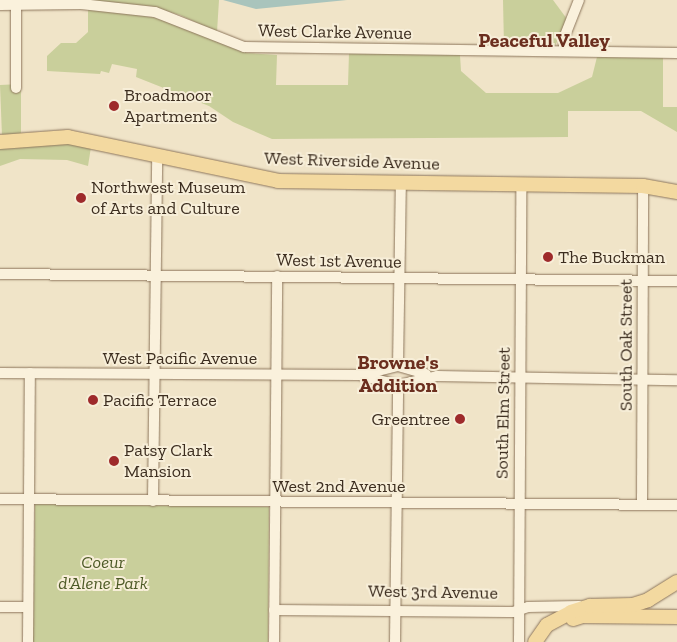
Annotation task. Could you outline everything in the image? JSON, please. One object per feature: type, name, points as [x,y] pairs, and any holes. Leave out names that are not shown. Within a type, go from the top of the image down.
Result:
[{"type":"main road","name":"West Riverside Avenue","points":[[0,142],[68,137],[278,181],[643,186],[677,192]]},
{"type":"main road","points":[[535,642],[540,632],[557,618],[633,605],[648,600],[677,583]]},
{"type":"main road","points":[[541,642],[568,620],[594,611]]},
{"type":"main road","name":"West 3rd Avenue","points":[[594,611],[677,617]]},
{"type":"street","points":[[564,50],[564,38],[579,0]]},
{"type":"street","name":"West Clarke Avenue","points":[[0,5],[81,4],[155,12],[244,47],[677,53]]},
{"type":"street","points":[[16,5],[16,88]]},
{"type":"street","points":[[153,501],[157,156]]},
{"type":"street","points":[[395,642],[398,384],[407,376],[398,367],[401,183]]},
{"type":"street","name":"South Elm Street","points":[[519,642],[518,504],[521,184]]},
{"type":"street","name":"South Oak Street","points":[[642,505],[643,186]]},
{"type":"street","name":"West 1st Avenue","points":[[0,274],[677,281]]},
{"type":"street","points":[[274,642],[277,276]]},
{"type":"street","points":[[398,367],[388,375],[398,384]]},
{"type":"street","name":"West Pacific Avenue","points":[[0,373],[360,375],[398,367],[437,376]]},
{"type":"street","points":[[28,642],[30,373]]},
{"type":"street","name":"West Pacific Avenue","points":[[360,375],[398,384],[437,376],[677,380]]},
{"type":"street","name":"West 2nd Avenue","points":[[0,498],[677,505]]},
{"type":"street","points":[[0,607],[28,607]]},
{"type":"street","name":"West 3rd Avenue","points":[[274,610],[594,611]]},
{"type":"green space","points":[[0,0],[219,0],[217,32],[180,15],[149,6]]},
{"type":"green space","points":[[503,0],[553,0],[567,19],[555,46],[504,47]]},
{"type":"green space","points":[[88,9],[152,17],[179,24],[247,53],[277,55],[276,85],[348,85],[349,53],[460,55],[461,71],[486,93],[558,93],[592,77],[597,57],[663,58],[663,107],[677,107],[677,132],[641,111],[568,111],[568,137],[272,139],[233,122],[209,106],[136,77],[137,69],[112,64],[109,73],[101,71],[100,74],[47,71],[47,56],[61,43],[76,43],[88,32]]},
{"type":"green space","points":[[21,84],[21,134],[2,136],[0,85]]},
{"type":"green space","points":[[51,141],[91,147],[88,166],[67,160],[20,159],[0,166],[0,148]]},
{"type":"green space","name":"Coeur d'Alene Park","points":[[35,504],[269,507],[268,642],[33,642]]},
{"type":"water","points":[[223,0],[347,0],[256,9]]},
{"type":"place","name":"Broadmoor Apartments","points":[[114,106]]},
{"type":"place","name":"Northwest Museum of Arts and Culture","points":[[81,198]]},
{"type":"place","name":"The Buckman","points":[[548,257]]},
{"type":"place","name":"Pacific Terrace","points":[[93,400]]},
{"type":"place","name":"Greentree","points":[[460,419]]},
{"type":"place","name":"Patsy Clark Mansion","points":[[114,461]]},
{"type":"district","name":"Peaceful Valley","points":[[544,40]]},
{"type":"district","name":"Browne's Addition","points":[[398,374]]}]
